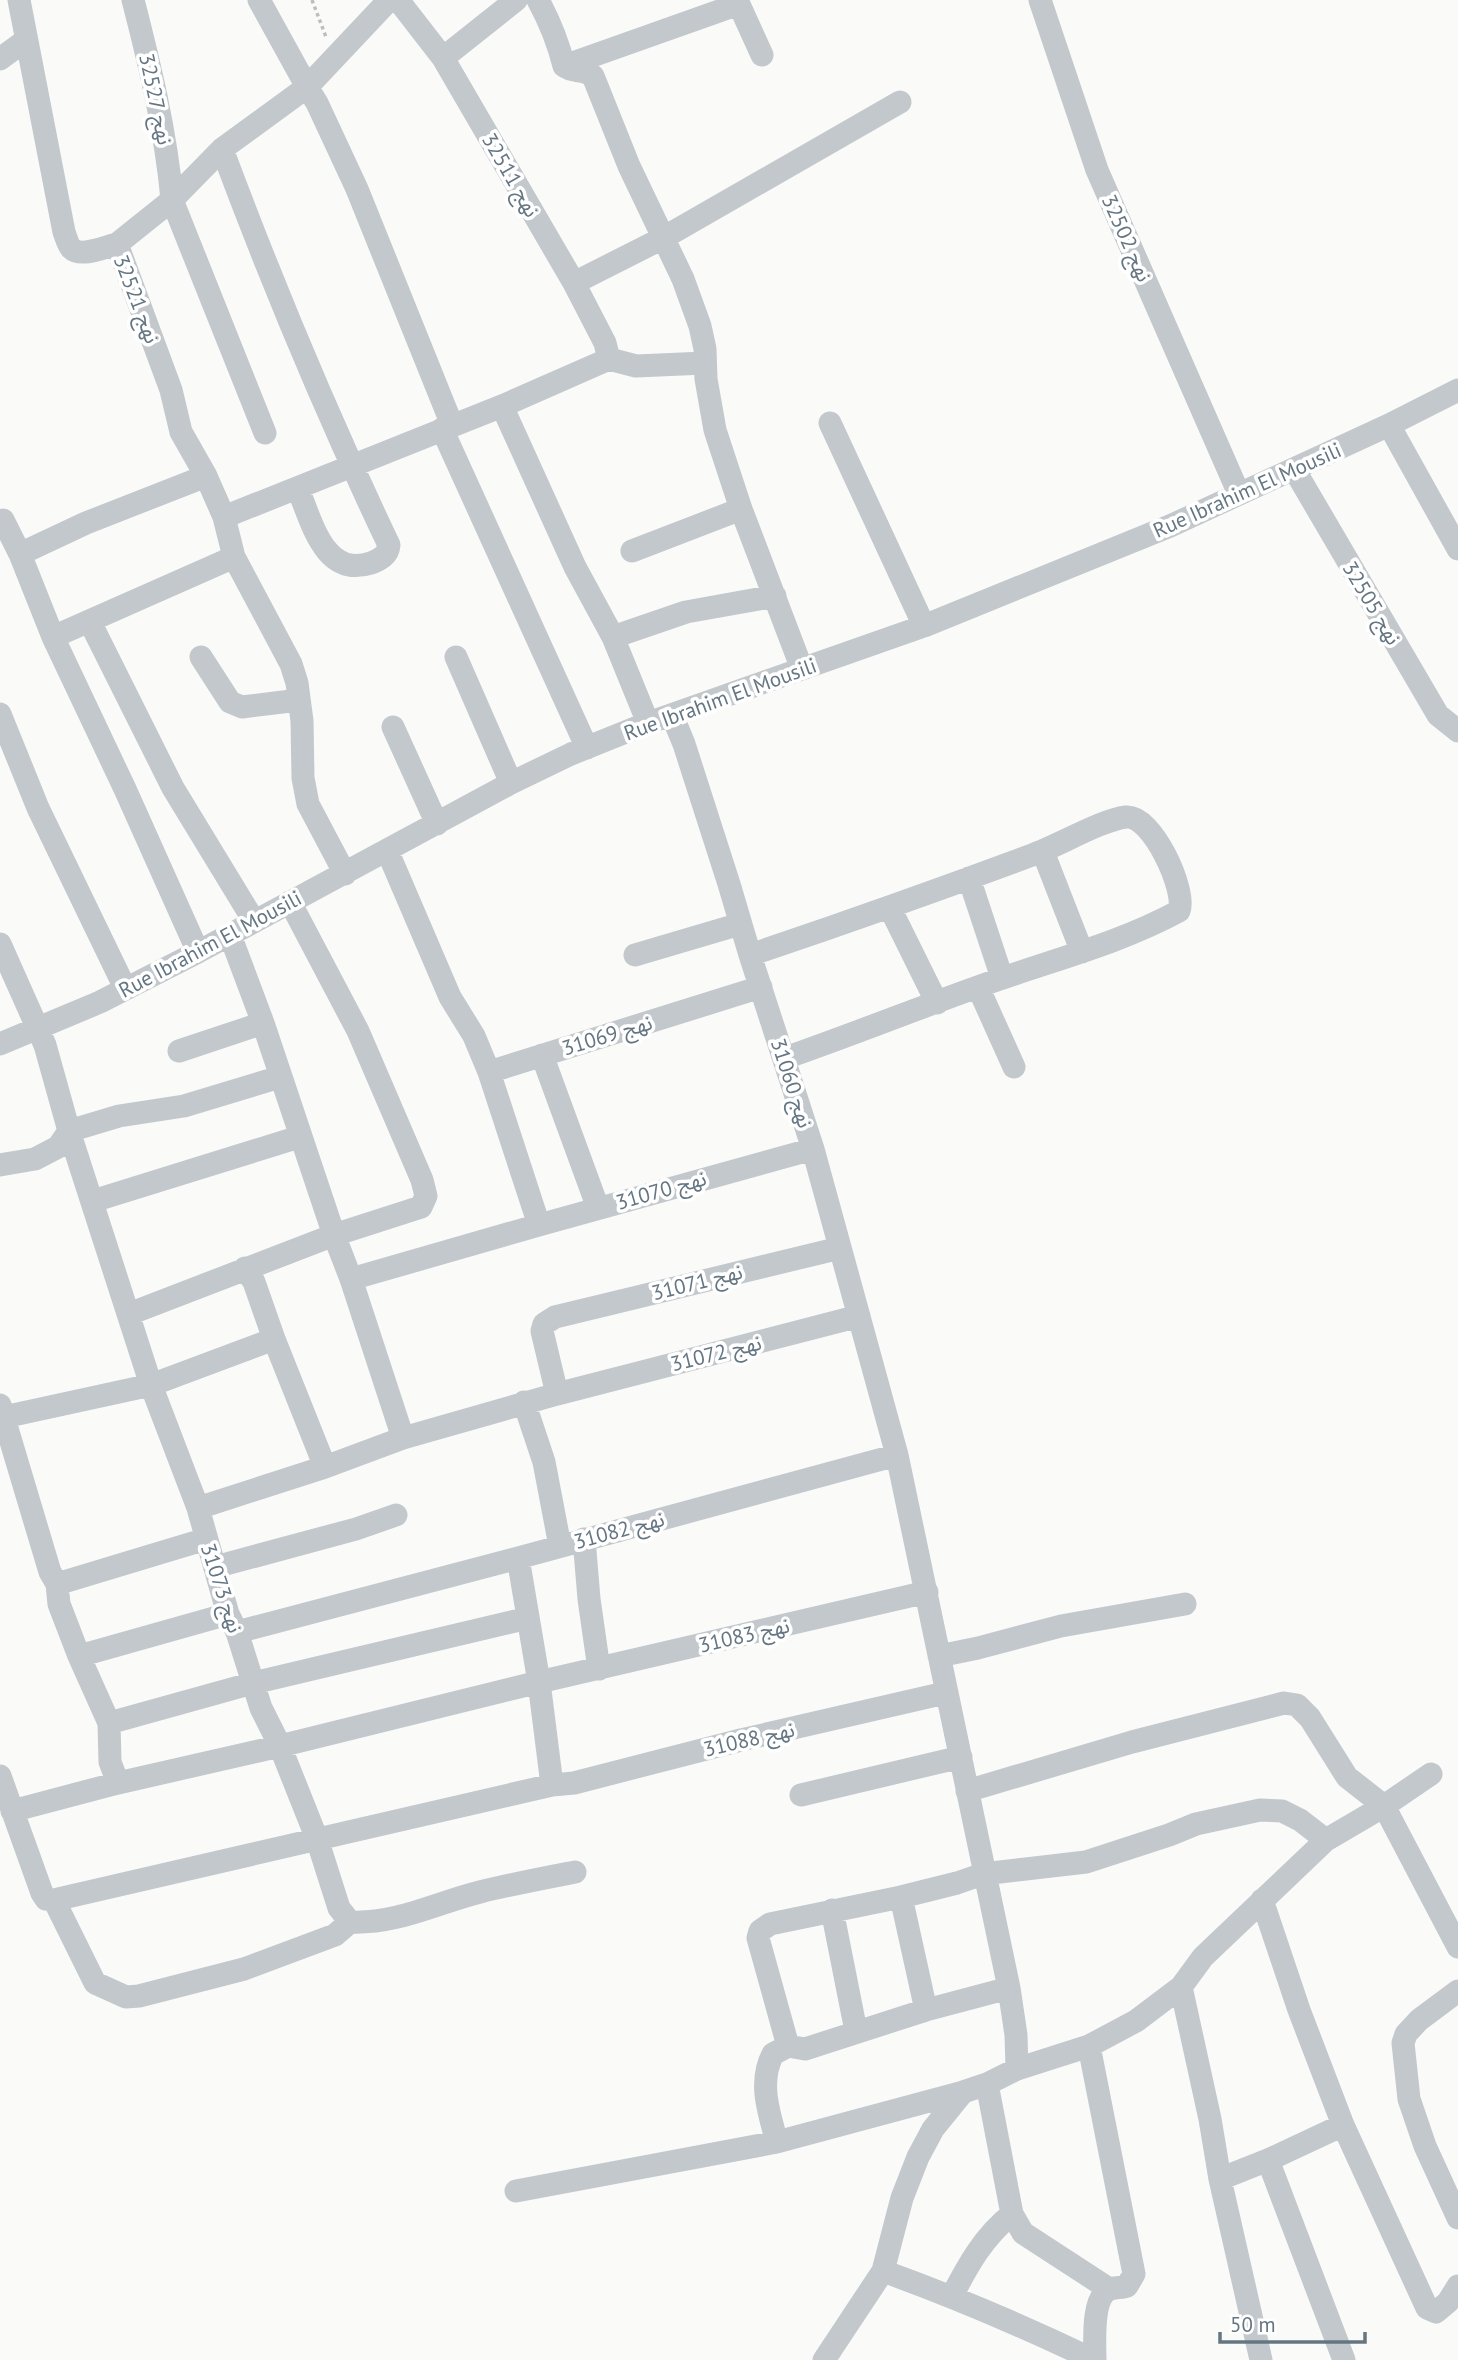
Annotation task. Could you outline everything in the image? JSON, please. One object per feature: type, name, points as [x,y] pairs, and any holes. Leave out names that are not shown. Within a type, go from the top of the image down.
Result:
[{"type":"street","name":"نهج 32521","points":[[19,0],[64,232],[70,247],[76,251],[91,251],[117,244],[171,390],[181,432],[224,517],[234,557],[292,664],[299,701],[303,778],[308,804],[345,874]]},
{"type":"street","name":"نهج 32527","points":[[133,0],[166,149],[172,200],[265,433]]},
{"type":"street","points":[[259,0],[317,103],[357,189],[447,427],[587,748]]},
{"type":"street","points":[[117,244],[172,200],[222,149],[307,87],[389,0]]},
{"type":"street","name":"نهج 32511","points":[[398,0],[443,58],[574,283],[605,343],[609,359]]},
{"type":"street","points":[[443,58],[516,0]]},
{"type":"street","points":[[538,0],[550,20],[564,66],[569,71],[593,76],[629,166],[683,279],[700,326],[715,430],[741,509],[802,669]]},
{"type":"street","name":"نهج 32502","points":[[1040,0],[1097,170],[1239,494]]},
{"type":"street","points":[[564,66],[738,2],[762,55]]},
{"type":"street","points":[[0,59],[26,40]]},
{"type":"street","points":[[574,283],[663,238],[900,102]]},
{"type":"street","points":[[222,149],[263,257],[351,466],[389,545],[388,552],[379,560],[355,566],[335,561],[325,551],[298,489]]},
{"type":"street","points":[[224,517],[502,406],[609,359],[636,366],[705,363]]},
{"type":"street","name":"Rue Ibrahim El Mousili","points":[[0,1044],[100,1002],[345,874],[511,783],[587,748],[648,723],[924,626],[1170,526],[1389,425],[1458,390]]},
{"type":"street","points":[[502,406],[575,567],[613,637],[648,723]]},
{"type":"street","points":[[830,423],[924,626]]},
{"type":"street","points":[[1389,425],[1458,549]]},
{"type":"street","name":"نهج 32505","points":[[1294,469],[1438,715],[1458,731]]},
{"type":"street","points":[[20,554],[86,523],[206,477]]},
{"type":"street","points":[[632,551],[741,509]]},
{"type":"street","points":[[3,520],[20,554],[53,637],[198,952]]},
{"type":"street","points":[[53,637],[234,557]]},
{"type":"street","points":[[613,637],[686,612],[775,596]]},
{"type":"street","points":[[90,622],[173,788],[254,921]]},
{"type":"street","points":[[201,657],[230,702],[242,707],[299,701]]},
{"type":"street","points":[[456,657],[511,783]]},
{"type":"street","points":[[0,715],[38,808],[125,988]]},
{"type":"street","name":"نهج 31060","points":[[672,715],[684,744],[813,1149],[897,1455],[927,1592]]},
{"type":"street","points":[[393,727],[437,824]]},
{"type":"street","points":[[750,955],[1043,852],[1127,817],[1144,823],[1158,843],[1181,893],[1179,911],[1163,920],[1082,952],[1002,978],[785,1058]]},
{"type":"street","points":[[387,850],[450,997],[474,1036],[489,1072],[539,1225]]},
{"type":"street","points":[[1043,852],[1082,952]]},
{"type":"street","points":[[969,878],[1002,978]]},
{"type":"street","points":[[129,1314],[334,1235],[415,1210],[425,1202],[422,1180],[358,1031],[290,902]]},
{"type":"street","points":[[890,908],[937,1003]]},
{"type":"street","points":[[635,956],[740,924]]},
{"type":"street","points":[[230,935],[263,1023],[299,1137],[351,1279],[403,1438]]},
{"type":"street","name":"نهج 31073","points":[[0,944],[37,1027],[61,1097],[69,1131],[151,1385],[198,1508],[261,1708],[280,1746],[317,1839],[339,1908],[350,1922]]},
{"type":"street","name":"نهج 31069","points":[[489,1072],[761,987]]},
{"type":"street","points":[[978,987],[1014,1067]]},
{"type":"street","points":[[178,1051],[263,1023]]},
{"type":"street","points":[[542,1055],[597,1208]]},
{"type":"street","points":[[0,1166],[35,1159],[58,1147],[69,1131],[119,1116],[184,1106],[280,1077]]},
{"type":"street","points":[[93,1201],[299,1137]]},
{"type":"street","name":"نهج 31070","points":[[351,1279],[813,1149]]},
{"type":"street","name":"نهج 31071","points":[[565,1392],[542,1331],[544,1324],[555,1317],[840,1248]]},
{"type":"street","points":[[245,1268],[254,1282],[325,1467]]},
{"type":"street","name":"نهج 31072","points":[[198,1508],[325,1467],[403,1438],[524,1402],[859,1316]]},
{"type":"street","points":[[118,1783],[110,1762],[109,1723],[59,1604],[57,1584],[50,1572],[2,1411],[151,1385],[274,1339]]},
{"type":"street","points":[[524,1402],[544,1462],[560,1546]]},
{"type":"street","name":"نهج 31082","points":[[79,1656],[518,1558],[897,1455]]},
{"type":"street","points":[[215,1567],[356,1529],[396,1515]]},
{"type":"street","points":[[57,1584],[206,1539]]},
{"type":"street","points":[[584,1539],[599,1669]]},
{"type":"street","points":[[518,1558],[528,1618],[550,1680],[552,1786]]},
{"type":"street","points":[[927,1592],[983,1874],[1009,1988],[1016,2035],[1017,2069]]},
{"type":"street","name":"نهج 31083","points":[[12,1811],[118,1783],[927,1592]]},
{"type":"street","points":[[939,1656],[1061,1626],[1185,1605]]},
{"type":"street","points":[[109,1723],[253,1683],[528,1618]]},
{"type":"street","name":"نهج 31088","points":[[50,1899],[574,1783],[741,1740],[946,1693]]},
{"type":"street","points":[[967,1791],[1132,1742],[1284,1703],[1297,1706],[1310,1718],[1347,1777],[1384,1806],[1458,1947]]},
{"type":"street","points":[[801,1795],[961,1756]]},
{"type":"street","points":[[516,2191],[776,2142],[963,2092],[988,2084],[1017,2069],[1089,2046],[1136,2021],[1181,1987],[1203,1957],[1326,1840],[1431,1774]]},
{"type":"street","points":[[0,1776],[50,1899],[95,1983],[126,1997],[244,1969],[335,1935],[350,1922],[374,1923],[411,1915],[479,1892],[575,1872]]},
{"type":"street","points":[[788,2046],[758,1938],[760,1931],[770,1924],[901,1897],[983,1874],[1086,1862],[1196,1824],[1261,1810],[1282,1811],[1300,1820],[1326,1840]]},
{"type":"street","points":[[901,1897],[926,2010]]},
{"type":"street","points":[[1262,1900],[1299,2010],[1343,2125],[1427,2308],[1436,2312],[1442,2308],[1458,2286]]},
{"type":"street","points":[[832,1910],[856,2031]]},
{"type":"street","points":[[1181,1987],[1210,2119],[1220,2179],[1261,2360]]},
{"type":"street","points":[[776,2142],[767,2104],[765,2077],[773,2054],[788,2046],[805,2049],[926,2010],[1009,1988]]},
{"type":"street","points":[[1458,1991],[1419,2020],[1406,2034],[1403,2043],[1409,2099],[1425,2146],[1458,2218]]},
{"type":"street","points":[[883,2271],[1024,2326],[1095,2360],[1097,2311],[1102,2297],[1109,2289],[1127,2286],[1134,2274],[1089,2046]]},
{"type":"street","points":[[988,2084],[1012,2214],[1023,2233],[1109,2289]]},
{"type":"street","points":[[824,2360],[883,2271],[902,2197],[918,2157],[933,2129],[963,2092]]},
{"type":"street","points":[[1220,2179],[1343,2125]]},
{"type":"street","points":[[1268,2160],[1343,2360]]},
{"type":"street","points":[[952,2296],[987,2238],[1012,2214]]},
{"type":"path","points":[[312,0],[334,60]]}]
